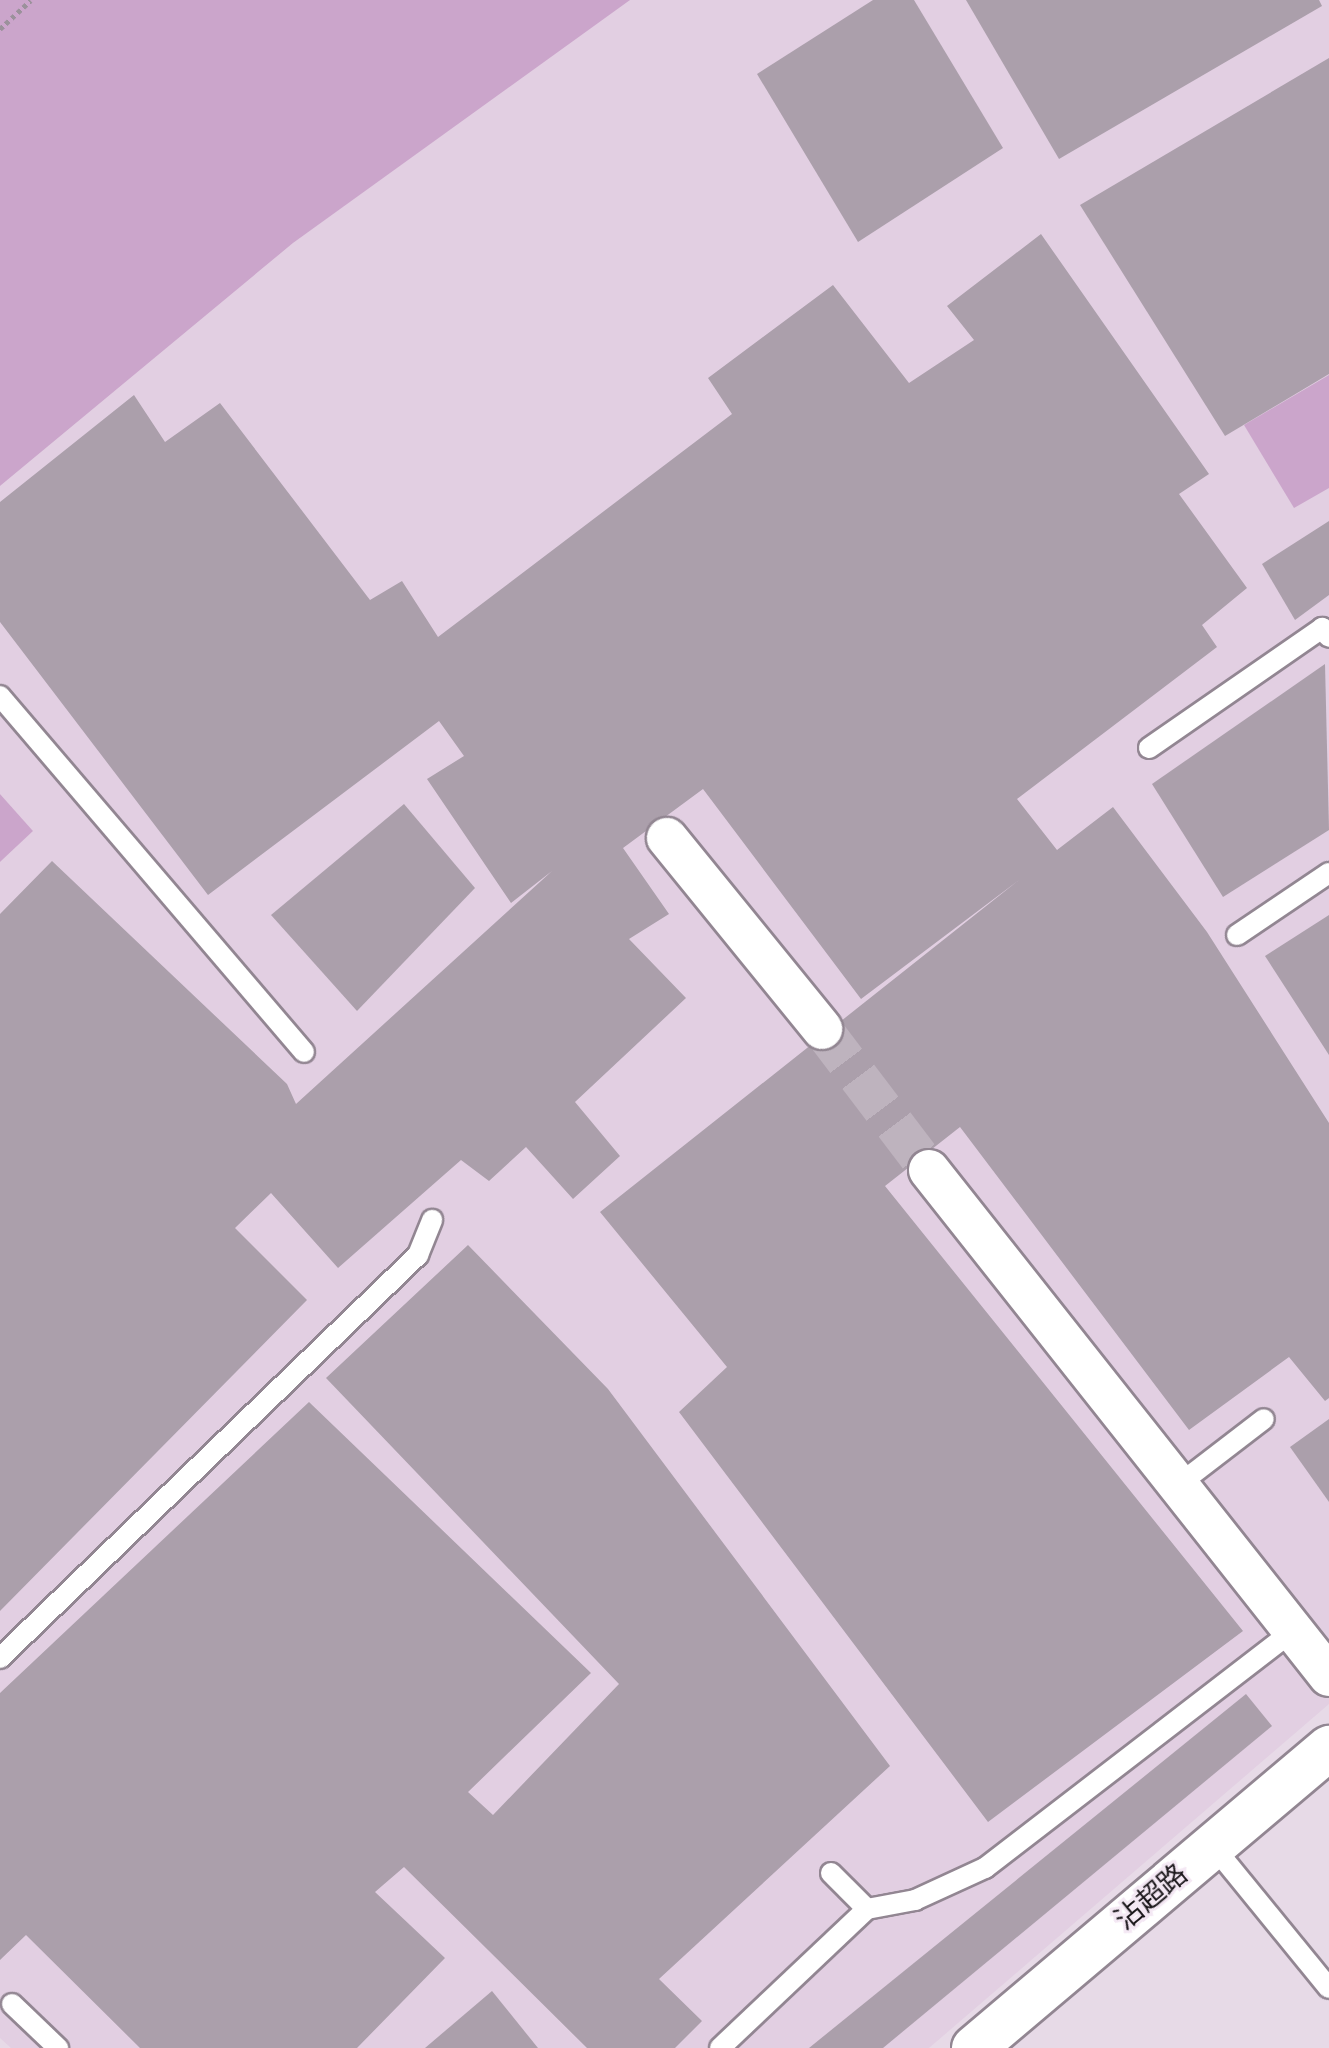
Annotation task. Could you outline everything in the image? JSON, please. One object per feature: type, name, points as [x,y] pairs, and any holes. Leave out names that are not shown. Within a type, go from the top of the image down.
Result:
[{"type":"street","points":[[667,838],[822,1029]]},
{"type":"street","points":[[929,1170],[1329,1676]]},
{"type":"street","name":"沾超路","points":[[974,2048],[1329,1748]]},
{"type":"lane","points":[[1149,748],[1322,628],[1329,637]]},
{"type":"lane","points":[[0,696],[304,1052]]},
{"type":"lane","points":[[1237,935],[1329,873]]},
{"type":"lane","points":[[0,1658],[418,1255],[432,1220]]},
{"type":"lane","points":[[1178,1485],[1264,1419]]},
{"type":"lane","points":[[720,2048],[867,1909],[915,1900],[985,1868],[1293,1631]]},
{"type":"lane","points":[[1213,1846],[1329,1988]]},
{"type":"lane","points":[[831,1873],[867,1909]]},
{"type":"lane","points":[[12,2004],[58,2048]]},
{"type":"path","points":[[0,29],[31,0]]},
{"type":"shaded area","points":[[0,0],[630,0],[293,243],[0,486]]},
{"type":"shaded area","points":[[628,0],[1329,0],[1329,1704],[929,2048],[11,2048],[0,2038],[0,862],[33,831],[0,794],[0,486],[293,243]]},
{"type":"shaded area","points":[[1329,375],[1329,488],[1294,508],[1244,425]]},
{"type":"shaded area","points":[[0,794],[33,831],[0,862]]},
{"type":"building","points":[[873,0],[914,0],[1003,148],[858,242],[757,74]]},
{"type":"building","points":[[966,0],[1319,0],[1322,6],[1059,159]]},
{"type":"building","points":[[1329,58],[1329,374],[1225,436],[1080,205]]},
{"type":"building","points":[[1041,234],[1209,474],[1179,494],[1247,588],[1202,625],[1217,647],[1017,799],[1057,850],[1113,807],[1207,932],[1329,1123],[1329,1398],[1325,1401],[1289,1357],[1189,1430],[960,1127],[885,1186],[1243,1631],[988,1822],[679,1412],[727,1367],[600,1212],[1019,880],[861,999],[703,789],[623,848],[669,914],[629,939],[686,998],[575,1102],[620,1156],[573,1199],[526,1147],[489,1181],[461,1160],[338,1268],[271,1193],[235,1228],[307,1300],[0,1611],[0,914],[52,861],[287,1084],[296,1104],[552,871],[511,903],[427,779],[464,756],[439,721],[208,895],[0,622],[0,502],[134,395],[165,442],[220,403],[370,600],[402,581],[438,637],[732,414],[708,378],[833,285],[909,383],[974,340],[947,306]]},
{"type":"building","points":[[1329,521],[1329,595],[1295,620],[1262,564]]},
{"type":"building","points":[[1325,664],[1329,830],[1223,897],[1152,784]]},
{"type":"building","points":[[404,804],[475,888],[357,1011],[271,915]]},
{"type":"building","points":[[1329,915],[1329,1055],[1265,956]]},
{"type":"building","points":[[468,1245],[608,1389],[890,1766],[659,1979],[702,2021],[675,2048],[587,2048],[404,1867],[375,1892],[445,1958],[357,2048],[140,2048],[26,1935],[0,1960],[0,1693],[309,1402],[591,1673],[468,1792],[493,1815],[619,1684],[326,1378]]},
{"type":"building","points":[[1329,1419],[1329,1502],[1290,1447]]},
{"type":"building","points":[[1246,1694],[1272,1726],[883,2048],[809,2048]]},
{"type":"building","points":[[492,1991],[538,2048],[425,2048]]},
{"type":"tunnel","points":[[822,1029],[929,1170]]}]
